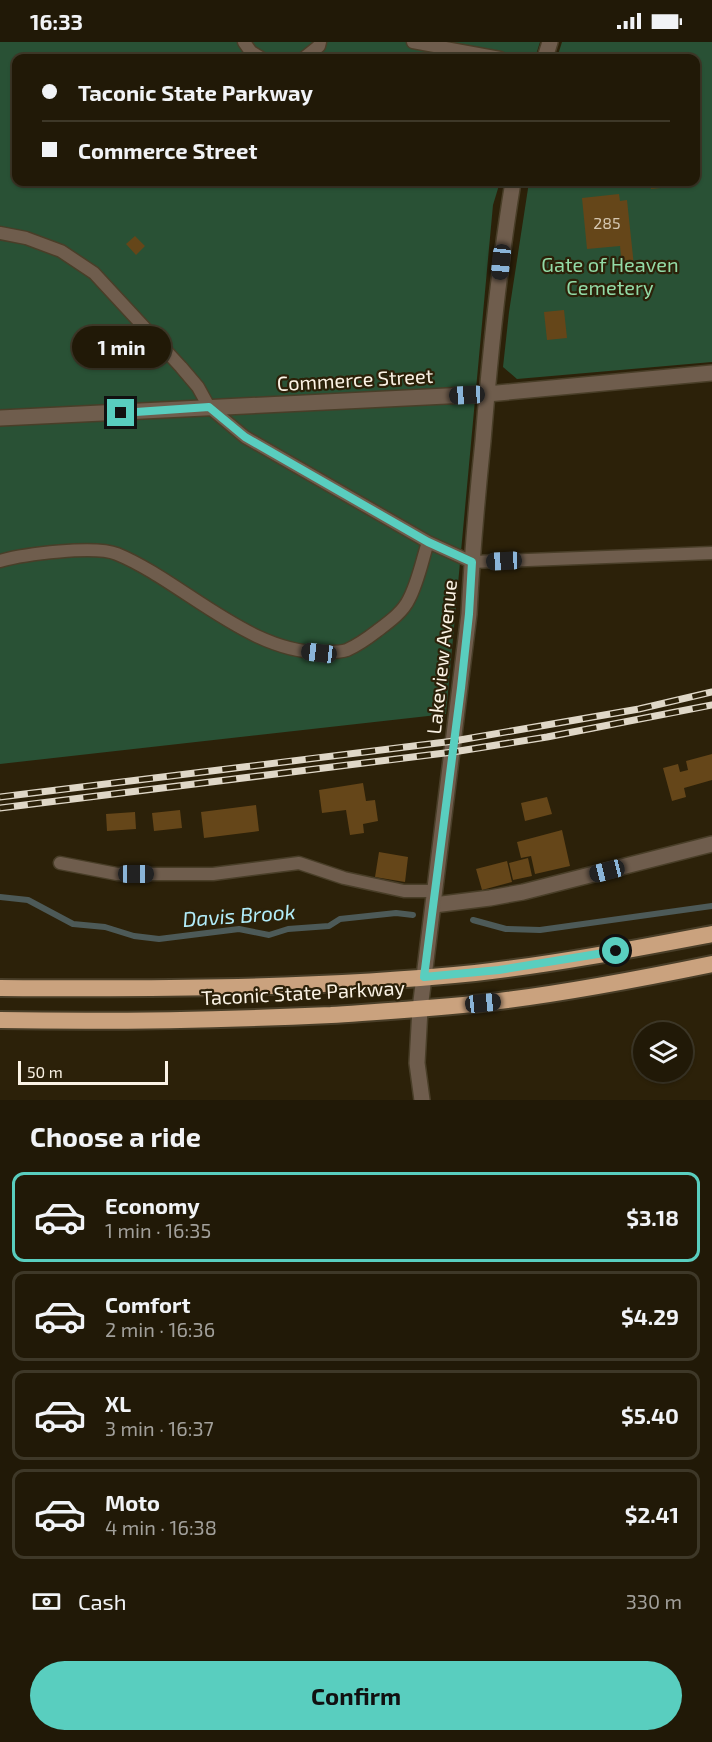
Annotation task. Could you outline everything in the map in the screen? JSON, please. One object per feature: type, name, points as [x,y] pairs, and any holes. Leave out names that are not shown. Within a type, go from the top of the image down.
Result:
[{"type":"highway","name":"Taconic State Parkway","points":[[0,988],[234,986],[424,977],[562,961],[712,934]]},
{"type":"highway","name":"Taconic State Parkway","points":[[0,1020],[196,1020],[420,1009],[578,990],[712,964]]},
{"type":"street","name":"Lakeview Avenue","points":[[422,1100],[417,1063],[420,1009],[468,624],[487,394],[503,240],[512,186]]},
{"type":"street","name":"Commerce Street","points":[[0,418],[487,394],[712,373]]},
{"type":"street","points":[[435,898],[490,898],[523,892],[712,844]]},
{"type":"lane","points":[[244,42],[254,54]]},
{"type":"lane","points":[[309,54],[320,42]]},
{"type":"lane","points":[[413,42],[478,54]]},
{"type":"lane","points":[[0,233],[26,238],[61,250],[94,273],[182,367],[198,387],[209,407],[245,437],[428,542],[472,562],[712,553]]},
{"type":"lane","points":[[0,561],[60,551],[93,549],[116,553],[242,628],[272,643],[300,651],[319,653],[345,651],[369,638],[394,618],[409,600],[428,542]]},
{"type":"lane","points":[[60,862],[117,874],[202,874],[298,863],[344,879],[435,898]]},
{"type":"green space","points":[[0,42],[540,42],[536,54],[12,54],[12,186],[499,186],[493,205],[446,714],[0,764]]},
{"type":"green space","name":"Gate of Heaven Cemetery","points":[[562,42],[712,42],[712,362],[517,379],[503,367],[528,186],[700,186],[700,54],[558,54]]},
{"type":"building","points":[[651,186],[679,186],[651,189]]},
{"type":"building","points":[[619,194],[620,201],[627,200],[634,266],[622,267],[620,246],[587,249],[582,198]]},
{"type":"building","points":[[135,236],[145,246],[136,255],[126,244]]},
{"type":"building","points":[[564,310],[567,338],[547,340],[544,312]]},
{"type":"building","points":[[712,754],[712,780],[684,788],[686,797],[672,801],[663,768],[678,764],[680,772],[688,770],[686,761]]},
{"type":"building","points":[[363,783],[366,801],[375,800],[378,821],[363,824],[364,833],[350,835],[346,810],[322,813],[319,790]]},
{"type":"building","points":[[547,797],[552,814],[525,821],[521,803]]},
{"type":"building","points":[[256,805],[259,831],[204,838],[201,812]]},
{"type":"building","points":[[180,810],[182,828],[154,831],[152,813]]},
{"type":"building","points":[[135,812],[136,829],[107,831],[106,814]]},
{"type":"building","points":[[562,830],[570,866],[535,874],[531,856],[521,858],[517,842]]},
{"type":"building","points":[[379,852],[408,857],[405,882],[375,877]]},
{"type":"building","points":[[528,858],[532,876],[513,880],[509,863]]},
{"type":"building","points":[[507,861],[512,882],[482,890],[476,869]]},
{"type":"waterway","name":"Davis Brook","points":[[0,897],[28,900],[73,924],[105,927],[134,936],[159,939],[239,929],[269,935],[288,929],[329,926],[340,919],[396,913],[413,915]]},
{"type":"waterway","name":"Davis Brook","points":[[473,920],[506,929],[540,930],[712,906]]},
{"type":"railway","points":[[0,797],[454,741],[639,709],[712,692]]},
{"type":"railway","points":[[0,808],[453,752],[547,737],[712,705]]},
{"type":"route","points":[[121,413],[209,407],[245,437],[428,542],[472,562],[461,688],[424,977],[499,970],[616,951]]}]
